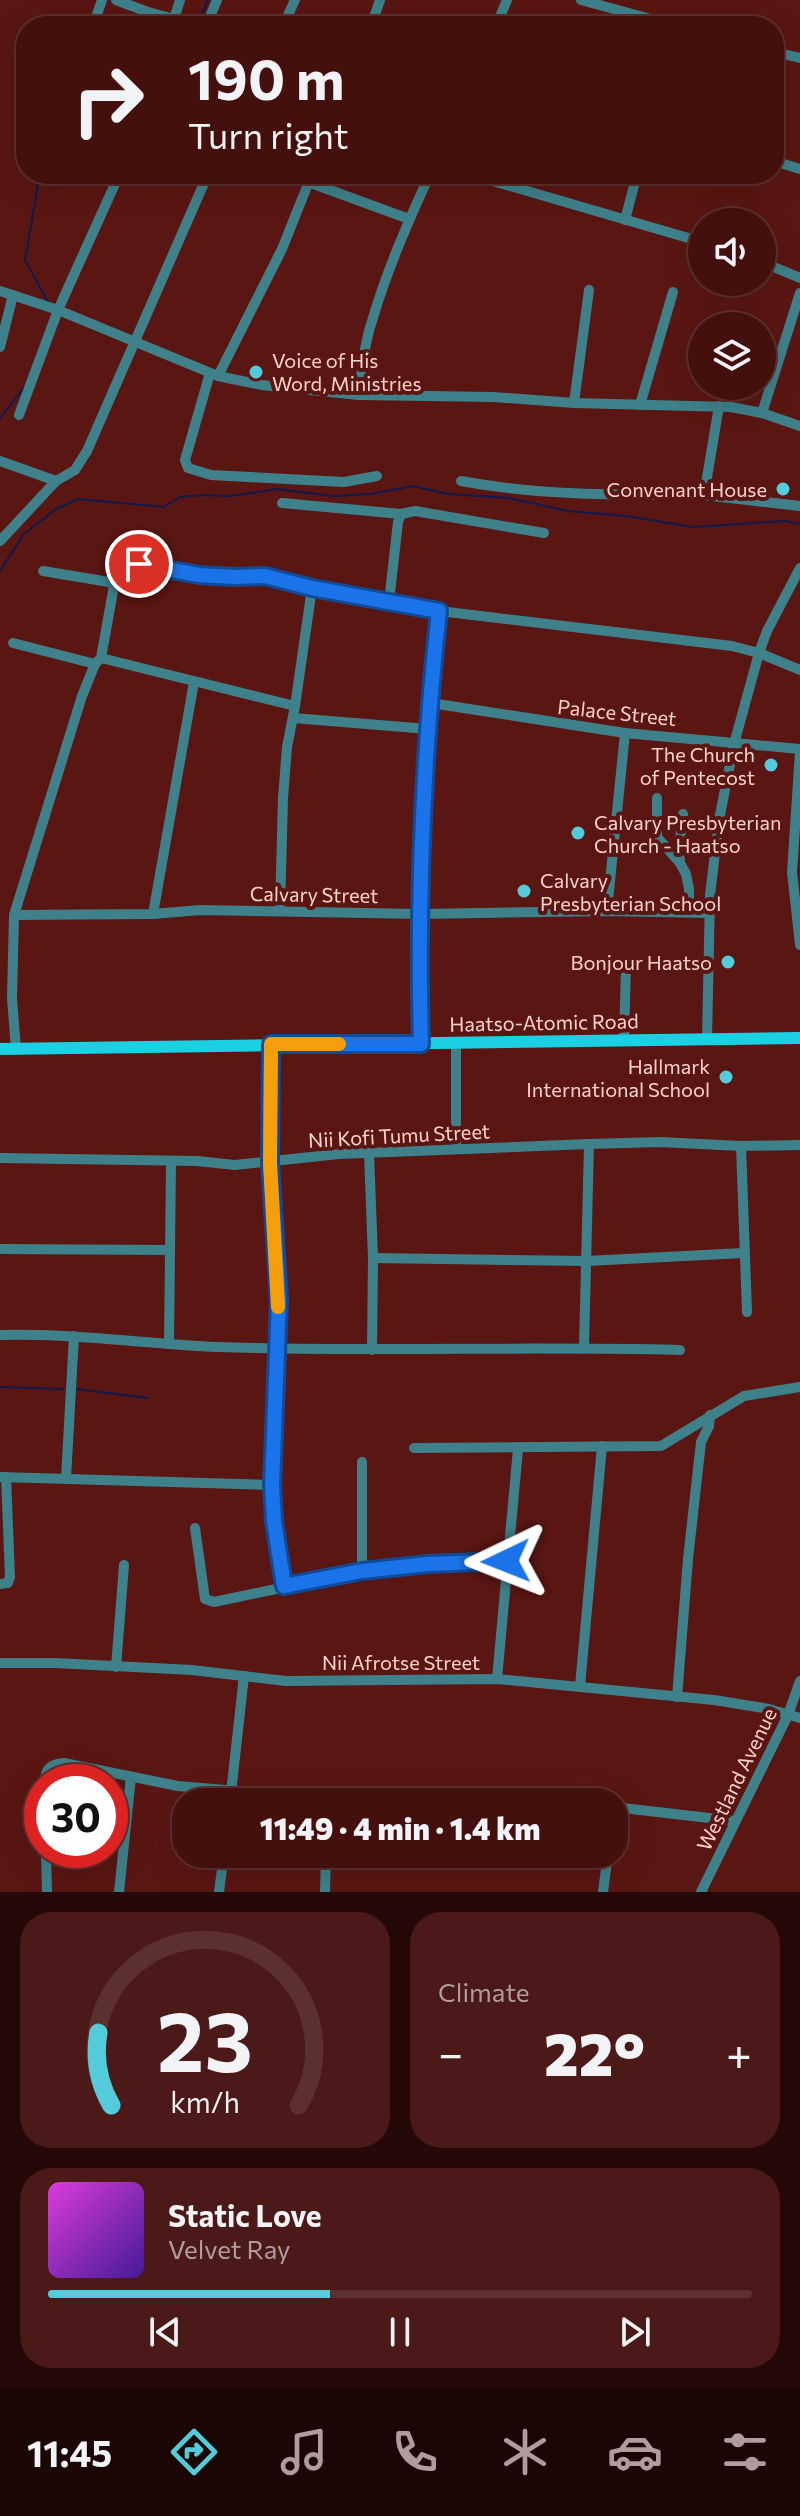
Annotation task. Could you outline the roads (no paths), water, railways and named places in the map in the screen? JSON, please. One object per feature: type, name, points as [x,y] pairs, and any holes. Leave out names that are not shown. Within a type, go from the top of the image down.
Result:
[{"type":"main road","name":"Haatso-Atomic Road","points":[[0,1049],[800,1038]]},
{"type":"street","points":[[116,0],[165,16]]},
{"type":"street","points":[[581,0],[639,16]]},
{"type":"street","points":[[19,415],[58,310],[115,184]]},
{"type":"street","points":[[0,541],[56,481],[75,470],[87,451],[204,184]]},
{"type":"street","points":[[308,184],[282,249],[214,375],[185,460],[188,468],[211,475],[344,482],[377,476]]},
{"type":"street","points":[[324,184],[409,219]]},
{"type":"street","points":[[359,395],[371,321],[425,184]]},
{"type":"street","points":[[503,184],[688,238]]},
{"type":"street","points":[[625,220],[634,184]]},
{"type":"street","points":[[776,268],[800,278]]},
{"type":"street","points":[[574,403],[589,290]]},
{"type":"street","points":[[0,291],[58,310],[214,375],[306,391],[719,406],[762,413],[800,426]]},
{"type":"street","points":[[640,405],[673,292]]},
{"type":"street","points":[[762,413],[800,293]]},
{"type":"street","points":[[0,347],[13,295]]},
{"type":"street","points":[[704,495],[719,406]]},
{"type":"street","points":[[0,461],[56,481]]},
{"type":"street","points":[[461,481],[526,492],[704,495],[800,506]]},
{"type":"street","points":[[282,503],[401,514],[415,511],[544,533]]},
{"type":"street","points":[[389,602],[398,517],[401,514]]},
{"type":"street","points":[[16,1049],[12,998],[14,915],[82,696],[98,661],[120,569],[132,564],[199,575],[265,576],[312,588],[439,611],[711,643],[759,653],[800,670]]},
{"type":"street","points":[[707,1039],[709,913],[719,820],[734,744],[767,631],[800,568]]},
{"type":"street","points":[[43,571],[115,583]]},
{"type":"street","points":[[280,910],[287,747],[312,588]]},
{"type":"street","points":[[421,1044],[423,789],[439,611]]},
{"type":"street","points":[[13,643],[194,682],[294,712],[428,729]]},
{"type":"street","points":[[153,914],[194,682]]},
{"type":"street","name":"Palace Street","points":[[431,703],[625,733],[800,750]]},
{"type":"street","points":[[607,911],[625,733]]},
{"type":"street","points":[[800,750],[792,843],[800,945]]},
{"type":"street","points":[[657,798],[657,837],[686,874],[689,912]]},
{"type":"street","points":[[680,863],[683,814]]},
{"type":"street","name":"Calvary Street","points":[[14,915],[153,914],[200,910],[420,914],[709,913]]},
{"type":"street","points":[[624,1041],[626,965]]},
{"type":"street","points":[[271,1044],[270,1163],[279,1300],[272,1485],[284,1586]]},
{"type":"street","points":[[456,1044],[456,1149]]},
{"type":"street","points":[[584,1347],[589,1144]]},
{"type":"street","name":"Nii Kofi Tumu Street","points":[[0,1158],[197,1161],[235,1165],[369,1153],[589,1144],[800,1145]]},
{"type":"street","points":[[741,1146],[747,1312]]},
{"type":"street","points":[[369,1153],[373,1258],[372,1350]]},
{"type":"street","points":[[169,1344],[171,1162]]},
{"type":"street","points":[[0,1249],[170,1250]]},
{"type":"street","points":[[373,1258],[587,1261],[743,1253]]},
{"type":"street","points":[[0,1335],[74,1336],[276,1348],[584,1347],[680,1350]]},
{"type":"street","points":[[66,1478],[74,1336]]},
{"type":"street","points":[[414,1448],[661,1446],[744,1396],[800,1387]]},
{"type":"street","points":[[677,1697],[701,1442],[709,1426],[710,1415]]},
{"type":"street","points":[[684,1433],[701,1442]]},
{"type":"street","points":[[580,1686],[602,1446]]},
{"type":"street","points":[[497,1679],[518,1449]]},
{"type":"street","points":[[362,1462],[362,1571]]},
{"type":"street","points":[[0,1584],[8,1583],[10,1577],[3,1477],[272,1485]]},
{"type":"street","points":[[195,1528],[205,1599],[208,1602],[362,1571],[428,1564],[506,1561]]},
{"type":"street","points":[[116,1667],[124,1565]]},
{"type":"street","name":"Nii Afrotse Street","points":[[0,1663],[217,1672],[286,1681],[497,1679],[753,1706],[800,1718]]},
{"type":"street","points":[[232,1788],[244,1676]]},
{"type":"street","name":"Westland Avenue","points":[[701,1892],[788,1715],[800,1681]]},
{"type":"street","points":[[128,1776],[188,1788]]},
{"type":"street","points":[[119,1892],[131,1777]]},
{"type":"street","points":[[628,1809],[735,1821]]},
{"type":"street","points":[[46,1868],[47,1892]]},
{"type":"street","points":[[219,1892],[222,1868]]},
{"type":"street","points":[[325,1892],[326,1868]]},
{"type":"street","points":[[603,1892],[606,1868]]},
{"type":"waterway","points":[[201,16],[208,0]]},
{"type":"waterway","points":[[38,184],[25,260],[48,302]]},
{"type":"waterway","points":[[0,418],[24,388]]},
{"type":"waterway","points":[[0,571],[24,534],[56,509],[78,499],[164,507],[180,497],[202,495],[231,496],[277,489],[333,496],[371,494],[413,486],[448,494],[509,498],[568,511],[626,516],[693,527],[785,521],[800,524]]},
{"type":"waterway","points":[[0,1387],[62,1389]]},
{"type":"waterway","points":[[76,1389],[148,1398]]},
{"type":"place","name":"Voice of His Word, Ministries","points":[[256,372]]},
{"type":"place","name":"Convenant House","points":[[783,489]]},
{"type":"place","name":"The Church of Pentecost","points":[[771,765]]},
{"type":"place","name":"Calvary Presbyterian Church - Haatso","points":[[578,833]]},
{"type":"place","name":"Calvary Presbyterian School","points":[[524,891]]},
{"type":"place","name":"Bonjour Haatso","points":[[728,962]]},
{"type":"place","name":"Hallmark International School","points":[[726,1077]]}]
